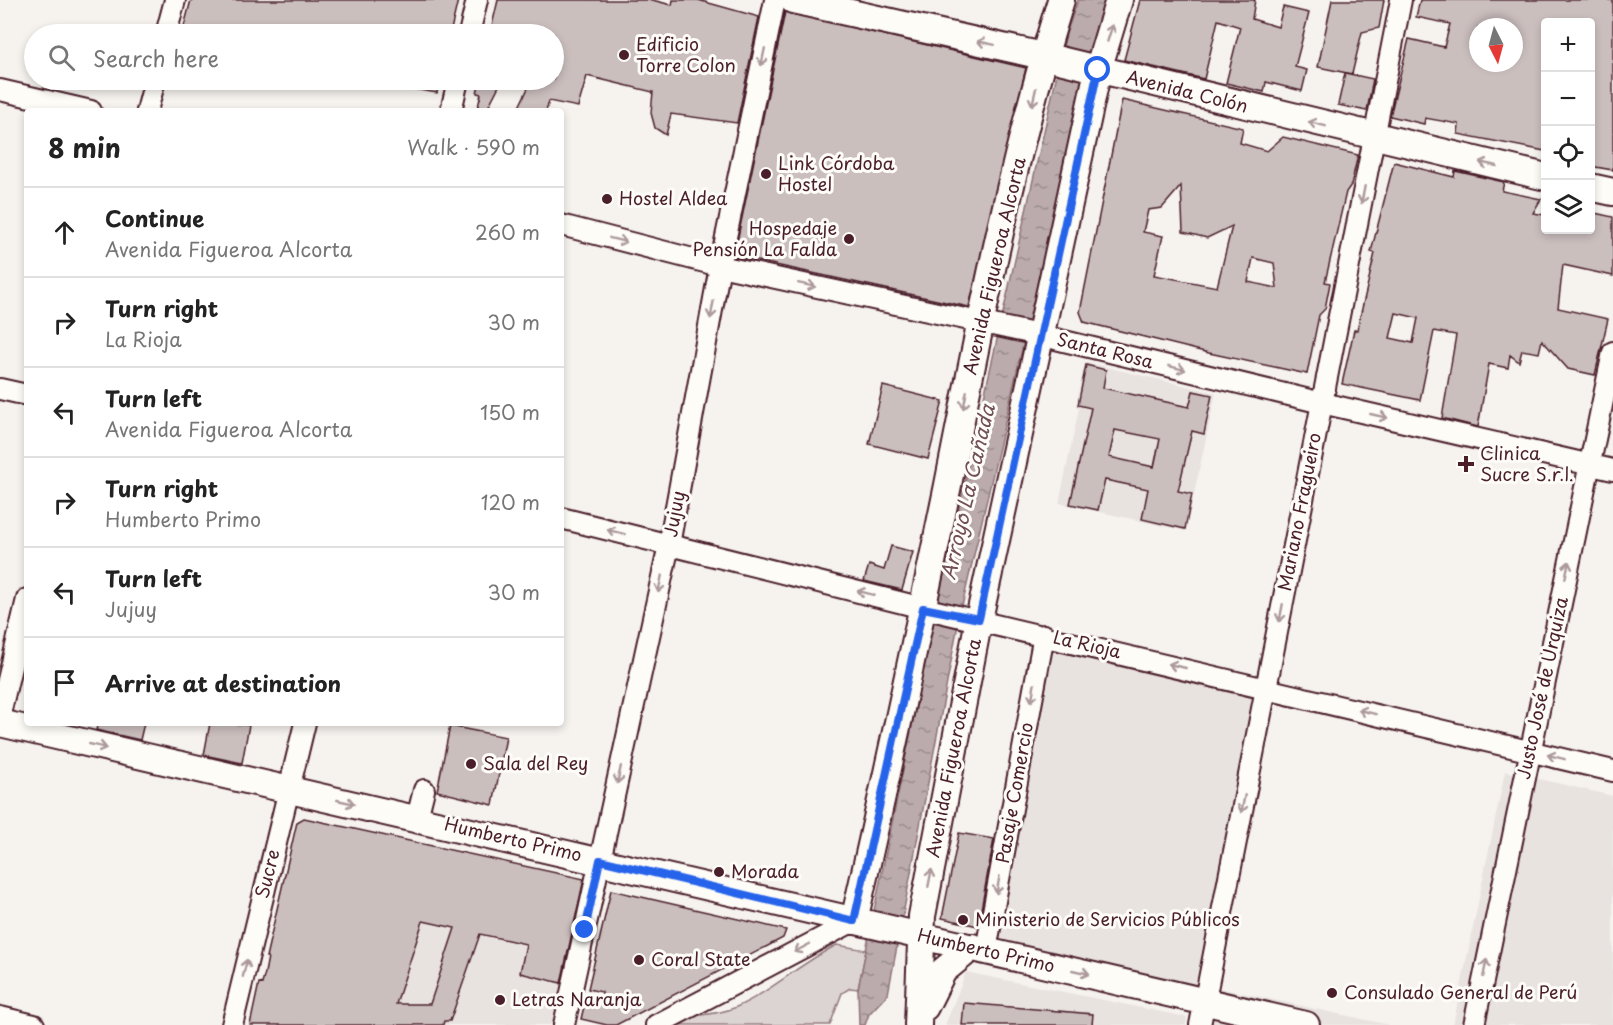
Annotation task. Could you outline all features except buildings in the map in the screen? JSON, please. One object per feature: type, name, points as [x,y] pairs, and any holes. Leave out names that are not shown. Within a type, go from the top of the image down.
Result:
[{"type":"main road","name":"Avenida Colón","points":[[793,0],[1043,56],[1374,138],[1541,176]]},
{"type":"main road","name":"Avenida Figueroa Alcorta","points":[[854,921],[923,608],[981,322],[1043,56],[1060,0]]},
{"type":"main road","name":"Avenida Figueroa Alcorta","points":[[919,1022],[922,916],[979,619],[1098,70],[1119,0]]},
{"type":"main road","points":[[1595,188],[1613,192]]},
{"type":"main road","name":"Humberto Primo","points":[[0,723],[979,948],[1202,1013],[1306,1025]]},
{"type":"main road","points":[[919,1022],[943,971],[979,948]]},
{"type":"street","points":[[169,24],[175,0]]},
{"type":"street","points":[[471,24],[477,0]]},
{"type":"street","name":"Jujuy","points":[[564,1025],[669,545],[720,266],[775,0]]},
{"type":"street","name":"Mariano Fragueiro","points":[[1202,1013],[1401,0]]},
{"type":"street","points":[[0,90],[78,108]]},
{"type":"street","points":[[148,108],[152,90]]},
{"type":"street","points":[[452,108],[456,90]]},
{"type":"street","name":"Santa Rosa","points":[[564,226],[720,266],[1039,335],[1613,470]]},
{"type":"street","name":"Justo José de Urquiza","points":[[1474,1025],[1613,352]]},
{"type":"street","points":[[0,389],[24,394]]},
{"type":"street","name":"La Rioja","points":[[564,519],[923,608],[979,619],[1613,771]]},
{"type":"street","points":[[0,714],[24,612]]},
{"type":"street","name":"Pasaje Comercio","points":[[979,948],[1044,635]]},
{"type":"street","name":"Sucre","points":[[232,1025],[304,726]]},
{"type":"street","points":[[417,818],[424,790]]},
{"type":"street","points":[[656,1025],[854,921]]},
{"type":"street","points":[[0,1017],[34,1025]]},
{"type":"shaded area","points":[[1085,362],[1216,393],[1186,531],[1059,503],[1079,408],[1076,406]]},
{"type":"shaded area","points":[[1049,645],[1258,694],[1215,987],[1390,1025],[1189,1025],[1196,986],[995,944]]},
{"type":"shaded area","points":[[1505,771],[1613,796],[1613,1025],[1453,1025]]},
{"type":"shaded area","points":[[283,884],[526,943],[532,917],[585,930],[564,1025],[329,1025],[341,973],[266,957]]},
{"type":"shaded area","points":[[837,945],[866,950],[858,989],[850,988],[842,993],[830,1025],[663,1025],[680,1018],[734,1008]]},
{"type":"shaded area","points":[[966,972],[1187,1017],[1186,1025],[945,1025]]},
{"type":"water","name":"Arroyo La Cañada","points":[[1078,0],[1108,0],[1095,37],[959,619],[888,994],[869,1014],[865,1025],[859,1025],[858,989],[935,614],[1066,34]]},
{"type":"place","name":"Edificio Torre Colon","points":[[624,55]]},
{"type":"place","name":"Link Córdoba Hostel","points":[[766,174]]},
{"type":"place","name":"Hostel Aldea","points":[[607,199]]},
{"type":"place","name":"Hospedaje Pensión La Falda","points":[[849,239]]},
{"type":"place","name":"Clinica Sucre S.r.l.","points":[[1466,464]]},
{"type":"place","name":"Sala del Rey","points":[[471,764]]},
{"type":"place","name":"Morada","points":[[719,872]]},
{"type":"place","name":"Ministerio de Servicios Públicos","points":[[963,920]]},
{"type":"place","name":"Coral State","points":[[639,960]]},
{"type":"place","name":"Consulado General de Perú","points":[[1332,993]]},
{"type":"place","name":"Letras Naranja","points":[[500,1000]]},
{"type":"route","points":[[585,930],[600,860],[854,921],[923,608],[979,619],[1098,70]]}]
